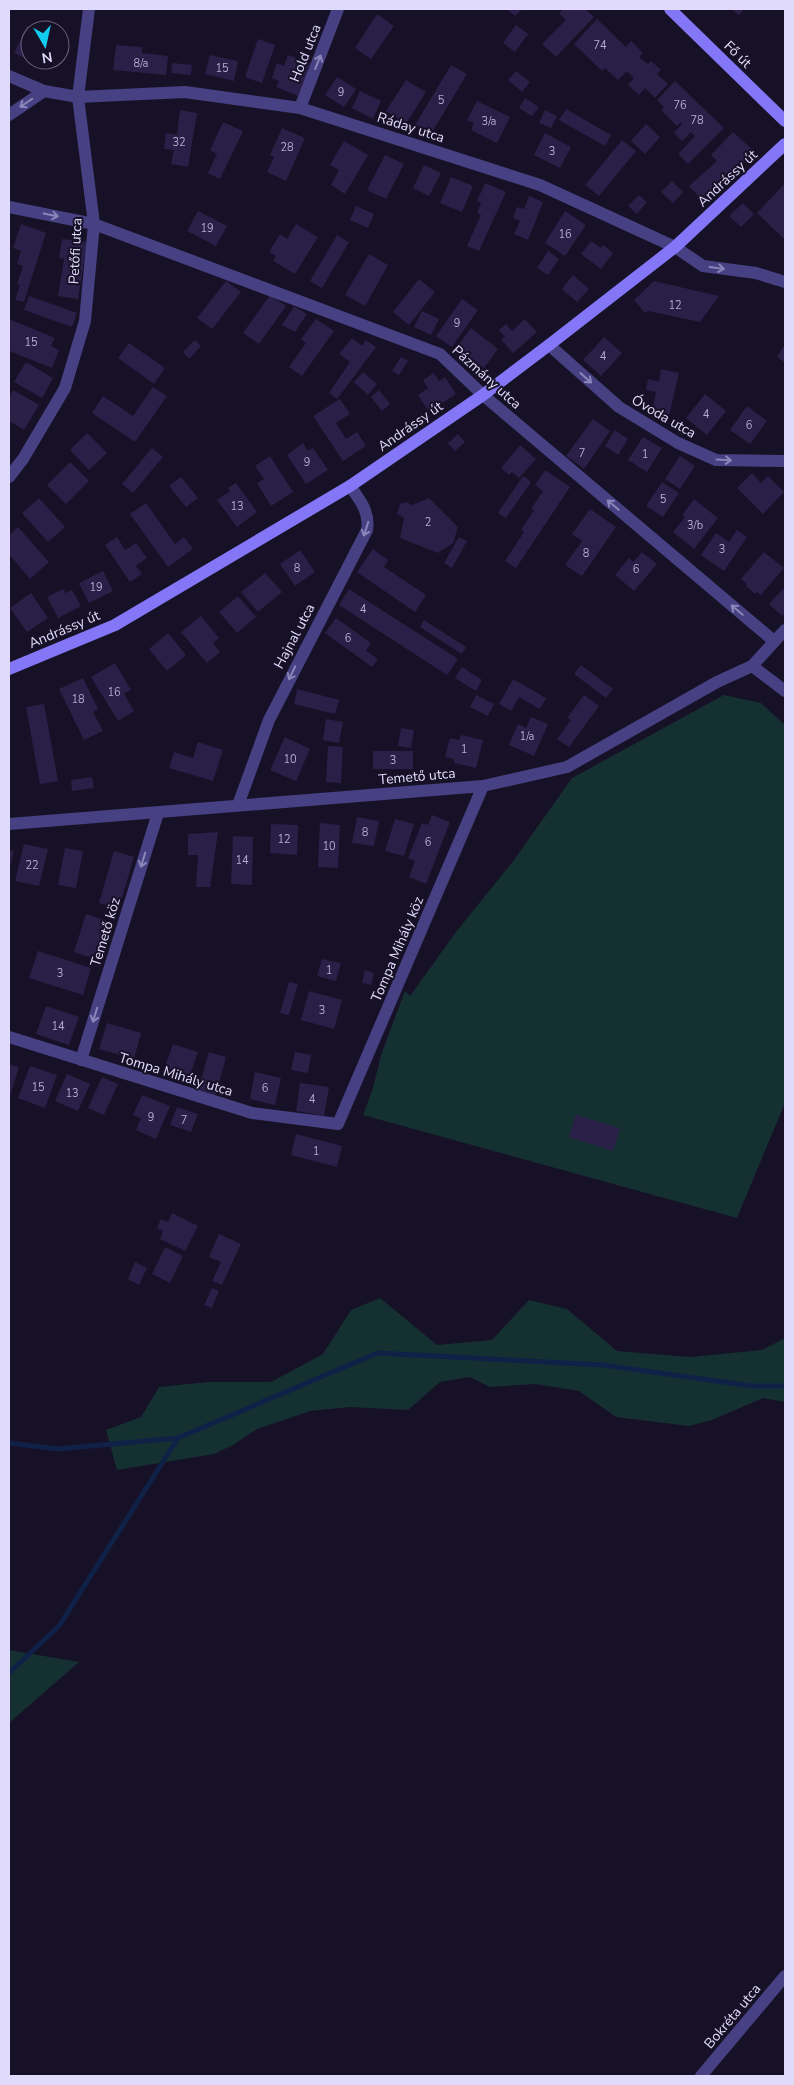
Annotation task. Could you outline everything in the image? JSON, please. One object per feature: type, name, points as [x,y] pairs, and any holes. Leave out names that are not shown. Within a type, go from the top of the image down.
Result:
[{"type":"main road","name":"Fő út","points":[[670,9],[785,121]]},
{"type":"main road","name":"Andrássy út","points":[[9,668],[115,624],[350,486],[483,395],[549,346],[674,247],[785,144]]},
{"type":"street","name":"Petőfi utca","points":[[9,477],[23,459],[65,388],[85,321],[94,224],[78,97],[89,9]]},
{"type":"street","name":"Hold utca","points":[[300,108],[338,9]]},
{"type":"street","name":"Ráday utca","points":[[9,76],[44,91],[78,97],[185,92],[300,108],[540,185],[674,247],[703,266],[756,273],[785,282]]},
{"type":"street","points":[[9,115],[44,91]]},
{"type":"street","name":"Pázmány utca","points":[[9,207],[94,224],[440,354],[483,395],[774,641]]},
{"type":"street","name":"Óvoda utca","points":[[549,346],[619,407],[678,443],[716,460],[785,461]]},
{"type":"street","name":"Hajnal utca","points":[[238,805],[269,720],[367,530],[369,519],[364,507],[350,486]]},
{"type":"street","name":"Temető utca","points":[[9,824],[158,814],[238,805],[483,786],[566,767],[717,682],[752,666],[785,630]]},
{"type":"street","points":[[752,666],[785,691]]},
{"type":"street","name":"Tompa Mihály köz","points":[[338,1124],[483,786]]},
{"type":"street","name":"Temető köz","points":[[81,1060],[158,814]]},
{"type":"street","name":"Tompa Mihály utca","points":[[9,1037],[252,1113],[338,1124]]},
{"type":"street","name":"Bokréta utca","points":[[702,2076],[785,1976]]},
{"type":"green space","points":[[724,695],[761,703],[785,725],[785,1103],[737,1218],[363,1115],[373,1088],[381,1055],[405,991],[410,996],[456,932],[514,860],[572,778]]},
{"type":"green space","points":[[380,1298],[437,1345],[492,1340],[529,1300],[567,1309],[617,1351],[691,1357],[762,1350],[785,1338],[785,1402],[763,1398],[712,1420],[689,1426],[616,1417],[579,1391],[535,1384],[490,1387],[470,1377],[440,1382],[408,1410],[350,1407],[310,1411],[257,1429],[233,1445],[214,1454],[117,1470],[106,1430],[141,1417],[159,1387],[208,1382],[271,1382],[323,1354],[351,1310]]},
{"type":"green space","points":[[9,1650],[79,1662],[9,1723]]},
{"type":"building","points":[[507,9],[522,9],[515,16]]},
{"type":"building","points":[[563,9],[585,9],[594,17],[556,57],[542,44],[566,20],[559,13]]},
{"type":"building","points":[[731,9],[744,9],[739,15]]},
{"type":"building","points":[[377,14],[394,26],[371,59],[355,48]]},
{"type":"building","points":[[597,19],[626,47],[631,41],[643,53],[639,57],[648,64],[651,61],[661,70],[657,74],[668,84],[655,98],[645,88],[639,95],[628,85],[634,78],[627,71],[618,80],[605,68],[602,71],[574,44]]},
{"type":"building","points":[[516,25],[528,34],[515,52],[503,43]]},
{"type":"building","points":[[258,39],[275,45],[262,83],[245,77]]},
{"type":"building","points":[[20,41],[20,56],[14,53]]},
{"type":"building","points":[[116,45],[142,47],[142,53],[168,56],[166,75],[113,70]]},
{"type":"building","points":[[210,55],[238,61],[234,81],[205,74]]},
{"type":"building","points":[[288,55],[310,63],[307,72],[309,72],[298,96],[276,87],[279,81],[272,78],[277,63],[284,66]]},
{"type":"building","points":[[172,63],[192,65],[191,75],[171,73]]},
{"type":"building","points":[[451,65],[467,74],[431,134],[415,125]]},
{"type":"building","points":[[516,71],[530,82],[522,92],[508,80]]},
{"type":"building","points":[[337,77],[356,89],[344,107],[325,95]]},
{"type":"building","points":[[406,80],[426,92],[406,124],[386,111]]},
{"type":"building","points":[[675,81],[724,128],[688,164],[678,154],[695,136],[691,132],[682,141],[674,133],[682,124],[681,122],[677,126],[661,110],[664,107],[657,100]]},
{"type":"building","points":[[360,91],[381,101],[373,119],[352,108]]},
{"type":"building","points":[[525,98],[539,107],[532,116],[519,108]]},
{"type":"building","points":[[477,101],[510,117],[497,143],[471,130],[474,123],[467,120]]},
{"type":"building","points":[[566,109],[611,135],[605,146],[559,120]]},
{"type":"building","points":[[180,110],[197,113],[188,167],[171,164],[174,150],[164,149],[166,133],[177,135]]},
{"type":"building","points":[[545,110],[557,116],[551,128],[539,123]]},
{"type":"building","points":[[223,122],[243,131],[220,179],[208,173],[217,154],[210,150]]},
{"type":"building","points":[[646,124],[660,137],[645,154],[631,141]]},
{"type":"building","points":[[282,128],[305,138],[286,181],[267,172],[274,157],[270,155]]},
{"type":"building","points":[[733,132],[755,152],[702,200],[689,186],[717,161],[711,155]]},
{"type":"building","points":[[545,133],[571,147],[560,168],[534,155]]},
{"type":"building","points":[[622,140],[636,151],[599,196],[585,185]]},
{"type":"building","points":[[344,141],[368,155],[345,194],[331,185],[339,170],[330,165]]},
{"type":"building","points":[[385,155],[404,164],[386,199],[367,190]]},
{"type":"building","points":[[424,165],[441,173],[429,196],[413,188]]},
{"type":"building","points":[[451,177],[473,186],[462,212],[440,203]]},
{"type":"building","points":[[672,181],[683,192],[673,203],[661,192]]},
{"type":"building","points":[[485,183],[506,192],[479,251],[467,246],[481,215],[477,213],[481,203],[477,201]]},
{"type":"building","points":[[785,183],[785,240],[757,213]]},
{"type":"building","points":[[639,195],[647,202],[637,214],[628,206]]},
{"type":"building","points":[[529,196],[543,202],[528,240],[514,234],[520,221],[513,218],[517,207],[524,209]]},
{"type":"building","points":[[743,203],[754,214],[741,227],[729,216]]},
{"type":"building","points":[[356,206],[374,214],[368,228],[350,220]]},
{"type":"building","points":[[198,211],[227,226],[216,246],[187,231]]},
{"type":"building","points":[[565,211],[586,225],[565,256],[545,243]]},
{"type":"building","points":[[21,224],[46,233],[24,302],[15,300],[20,285],[17,284],[23,266],[17,264],[21,251],[13,248]]},
{"type":"building","points":[[296,224],[318,237],[295,274],[273,261],[276,256],[269,252],[280,234],[287,239]]},
{"type":"building","points":[[337,235],[349,242],[322,288],[310,281]]},
{"type":"building","points":[[62,239],[87,242],[78,299],[58,296],[64,259],[59,258]]},
{"type":"building","points":[[591,241],[601,248],[603,245],[613,253],[601,269],[581,254]]},
{"type":"building","points":[[548,251],[559,259],[548,275],[537,268]]},
{"type":"building","points":[[369,254],[388,265],[365,306],[345,295]]},
{"type":"building","points":[[573,275],[589,289],[577,302],[562,289]]},
{"type":"building","points":[[419,279],[435,292],[409,325],[393,312]]},
{"type":"building","points":[[226,281],[241,292],[212,329],[197,318]]},
{"type":"building","points":[[654,281],[719,296],[700,322],[648,311],[645,313],[634,300]]},
{"type":"building","points":[[270,295],[286,306],[259,344],[243,333]]},
{"type":"building","points":[[29,296],[77,313],[72,327],[24,310]]},
{"type":"building","points":[[462,299],[478,310],[452,347],[436,336]]},
{"type":"building","points":[[294,306],[307,314],[295,332],[282,325]]},
{"type":"building","points":[[422,311],[439,319],[431,335],[414,327]]},
{"type":"building","points":[[9,319],[55,338],[51,346],[59,350],[52,368],[9,351]]},
{"type":"building","points":[[316,319],[334,331],[302,376],[289,367],[306,343],[301,339]]},
{"type":"building","points":[[525,319],[537,332],[513,353],[501,339],[505,337],[499,330],[506,324],[512,331]]},
{"type":"building","points":[[471,328],[498,349],[484,368],[456,348]]},
{"type":"building","points":[[604,337],[622,353],[601,376],[583,360]]},
{"type":"building","points":[[352,338],[362,346],[366,340],[376,347],[337,399],[329,393],[350,362],[339,354]]},
{"type":"building","points":[[195,340],[201,346],[189,359],[183,352]]},
{"type":"building","points":[[129,343],[165,368],[154,384],[118,358]]},
{"type":"building","points":[[785,344],[785,363],[777,357]]},
{"type":"building","points":[[401,357],[408,361],[399,375],[392,371]]},
{"type":"building","points":[[26,362],[53,378],[42,398],[14,382]]},
{"type":"building","points":[[661,369],[679,373],[668,420],[651,416],[656,392],[646,390],[648,379],[659,382]]},
{"type":"building","points":[[363,372],[377,384],[368,395],[354,382]]},
{"type":"building","points":[[434,373],[439,381],[445,377],[456,394],[429,412],[418,395],[428,388],[423,380]]},
{"type":"building","points":[[153,387],[167,396],[135,442],[92,413],[103,396],[133,416]]},
{"type":"building","points":[[13,390],[39,405],[24,430],[9,421],[9,398]]},
{"type":"building","points":[[379,390],[390,404],[382,411],[371,397]]},
{"type":"building","points":[[705,394],[726,411],[707,435],[686,418]]},
{"type":"building","points":[[340,399],[350,414],[336,423],[346,439],[357,432],[366,446],[343,461],[313,416]]},
{"type":"building","points":[[747,406],[767,421],[750,444],[730,430]]},
{"type":"building","points":[[593,419],[610,431],[584,469],[566,456]]},
{"type":"building","points":[[615,430],[628,439],[618,455],[605,446]]},
{"type":"building","points":[[87,433],[107,453],[89,470],[70,450]]},
{"type":"building","points":[[458,434],[465,442],[455,451],[448,443]]},
{"type":"building","points":[[643,437],[662,448],[647,472],[628,460]]},
{"type":"building","points":[[303,443],[308,451],[313,448],[328,470],[306,484],[287,455]]},
{"type":"building","points":[[520,445],[536,459],[519,478],[512,472],[509,475],[501,468]]},
{"type":"building","points":[[152,448],[163,457],[133,493],[122,484]]},
{"type":"building","points":[[270,456],[293,492],[271,506],[257,483],[264,479],[255,466]]},
{"type":"building","points":[[680,456],[695,466],[680,489],[665,479]]},
{"type":"building","points":[[70,462],[89,481],[66,504],[47,485]]},
{"type":"building","points":[[545,470],[570,487],[516,568],[505,561],[524,532],[521,530],[534,510],[531,509],[543,491],[535,485]]},
{"type":"building","points":[[752,473],[761,483],[768,476],[784,492],[763,514],[737,488]]},
{"type":"building","points":[[523,476],[531,482],[506,518],[498,513]]},
{"type":"building","points":[[181,477],[198,498],[186,507],[169,486]]},
{"type":"building","points":[[662,482],[679,493],[663,517],[646,506]]},
{"type":"building","points":[[236,483],[257,512],[237,527],[217,500],[230,491],[228,488]]},
{"type":"building","points":[[39,498],[65,527],[48,542],[22,513]]},
{"type":"building","points":[[429,498],[458,527],[453,543],[438,553],[400,538],[404,518],[397,514],[400,504],[407,502],[412,505]]},
{"type":"building","points":[[694,499],[718,518],[694,549],[673,532],[685,517],[682,515]]},
{"type":"building","points":[[146,503],[175,544],[184,537],[193,549],[168,567],[130,514]]},
{"type":"building","points":[[590,509],[616,527],[582,576],[565,565],[582,541],[572,534]]},
{"type":"building","points":[[18,527],[49,562],[30,579],[9,554],[9,535]]},
{"type":"building","points":[[737,530],[747,537],[724,571],[701,555],[716,533],[729,542]]},
{"type":"building","points":[[117,537],[125,550],[136,543],[147,558],[136,566],[142,574],[130,582],[105,545]]},
{"type":"building","points":[[459,537],[467,541],[452,568],[444,563]]},
{"type":"building","points":[[373,549],[388,560],[384,567],[426,595],[415,612],[357,572]]},
{"type":"building","points":[[300,550],[315,572],[295,586],[280,564]]},
{"type":"building","points":[[642,552],[657,564],[634,591],[615,575],[629,558],[633,562]]},
{"type":"building","points":[[764,552],[784,568],[761,595],[757,592],[755,594],[741,579]]},
{"type":"building","points":[[103,571],[113,591],[89,603],[79,583]]},
{"type":"building","points":[[265,573],[282,592],[258,612],[241,592]]},
{"type":"building","points":[[785,587],[785,613],[782,616],[769,604]]},
{"type":"building","points":[[63,589],[65,593],[72,590],[81,606],[58,618],[47,597]]},
{"type":"building","points":[[349,589],[458,659],[447,675],[339,605]]},
{"type":"building","points":[[31,593],[48,618],[27,632],[10,608]]},
{"type":"building","points":[[238,596],[256,617],[237,633],[219,612]]},
{"type":"building","points":[[201,616],[219,638],[213,643],[220,652],[207,663],[181,632]]},
{"type":"building","points":[[336,618],[371,643],[366,651],[378,659],[372,667],[325,633]]},
{"type":"building","points":[[424,620],[466,647],[462,654],[420,627]]},
{"type":"building","points":[[168,633],[186,655],[167,671],[149,649]]},
{"type":"building","points":[[115,663],[131,690],[124,694],[134,711],[118,721],[91,677]]},
{"type":"building","points":[[581,665],[613,689],[606,698],[574,674]]},
{"type":"building","points":[[462,667],[482,680],[476,691],[455,678]]},
{"type":"building","points":[[83,678],[98,709],[93,712],[103,731],[84,740],[59,689]]},
{"type":"building","points":[[513,679],[546,698],[540,709],[519,697],[511,711],[499,704]]},
{"type":"building","points":[[297,689],[339,700],[335,714],[294,704]]},
{"type":"building","points":[[476,695],[494,704],[488,716],[470,707]]},
{"type":"building","points":[[584,695],[599,706],[569,747],[557,739],[571,720],[567,718]]},
{"type":"building","points":[[44,704],[58,781],[40,784],[26,707]]},
{"type":"building","points":[[531,717],[548,724],[534,756],[509,745],[518,724],[526,728]]},
{"type":"building","points":[[326,719],[343,722],[339,743],[323,740]]},
{"type":"building","points":[[401,728],[414,730],[411,748],[398,746]]},
{"type":"building","points":[[461,735],[483,740],[476,768],[454,763],[454,759],[445,757],[450,738],[459,740]]},
{"type":"building","points":[[285,737],[310,749],[296,781],[270,770]]},
{"type":"building","points":[[198,742],[223,750],[213,781],[169,768],[174,752],[193,758]]},
{"type":"building","points":[[328,746],[343,747],[341,783],[326,782]]},
{"type":"building","points":[[373,751],[413,751],[413,769],[373,769]]},
{"type":"building","points":[[92,777],[94,788],[72,791],[71,780]]},
{"type":"building","points":[[432,815],[450,822],[426,884],[409,877],[415,861],[408,858],[422,823],[428,825]]},
{"type":"building","points":[[357,817],[379,821],[374,846],[352,843]]},
{"type":"building","points":[[395,819],[414,824],[404,856],[385,851]]},
{"type":"building","points":[[320,823],[340,825],[338,868],[318,867]]},
{"type":"building","points":[[271,824],[298,825],[297,855],[270,853]]},
{"type":"building","points":[[218,832],[210,887],[196,887],[198,855],[188,855],[188,834]]},
{"type":"building","points":[[233,836],[253,837],[252,885],[231,884]]},
{"type":"building","points":[[24,844],[48,849],[39,886],[15,881]]},
{"type":"building","points":[[65,848],[83,851],[76,888],[58,885]]},
{"type":"building","points":[[9,850],[14,851],[9,870]]},
{"type":"building","points":[[114,851],[134,857],[119,908],[99,903]]},
{"type":"building","points":[[86,914],[110,922],[98,960],[74,952]]},
{"type":"building","points":[[38,951],[91,968],[83,995],[29,978]]},
{"type":"building","points":[[322,959],[341,963],[336,981],[317,976]]},
{"type":"building","points":[[365,970],[374,973],[371,985],[362,983]]},
{"type":"building","points":[[289,982],[298,984],[289,1015],[280,1013]]},
{"type":"building","points":[[309,991],[342,1000],[334,1029],[301,1020]]},
{"type":"building","points":[[46,1006],[79,1017],[69,1045],[36,1034]]},
{"type":"building","points":[[107,1023],[141,1033],[134,1059],[99,1049]]},
{"type":"building","points":[[173,1044],[198,1052],[189,1078],[164,1070]]},
{"type":"building","points":[[209,1052],[226,1057],[216,1095],[198,1090]]},
{"type":"building","points":[[295,1052],[311,1055],[308,1073],[291,1070]]},
{"type":"building","points":[[9,1064],[19,1067],[10,1096],[9,1096]]},
{"type":"building","points":[[30,1066],[57,1075],[45,1108],[18,1098]]},
{"type":"building","points":[[255,1072],[281,1078],[275,1105],[250,1099]]},
{"type":"building","points":[[67,1074],[90,1084],[78,1111],[55,1101]]},
{"type":"building","points":[[102,1077],[118,1084],[104,1115],[88,1108]]},
{"type":"building","points":[[300,1083],[329,1087],[324,1116],[296,1111]]},
{"type":"building","points":[[142,1095],[170,1106],[156,1139],[136,1130],[141,1118],[133,1115]]},
{"type":"building","points":[[177,1107],[198,1114],[191,1132],[170,1125]]},
{"type":"building","points":[[576,1115],[620,1128],[613,1151],[569,1137]]},
{"type":"building","points":[[296,1134],[342,1146],[337,1167],[291,1155]]},
{"type":"building","points":[[172,1213],[198,1226],[185,1251],[160,1239],[163,1231],[157,1228],[161,1219],[168,1222]]},
{"type":"building","points":[[219,1234],[241,1244],[222,1285],[212,1281],[221,1262],[209,1257]]},
{"type":"building","points":[[165,1247],[183,1256],[170,1283],[152,1274]]},
{"type":"building","points":[[135,1262],[147,1268],[139,1285],[128,1279]]},
{"type":"building","points":[[212,1288],[219,1291],[212,1308],[204,1305]]},
{"type":"waterway","points":[[9,1673],[59,1626],[178,1438],[377,1353],[603,1365],[752,1386],[785,1386]]},
{"type":"waterway","points":[[9,1443],[58,1449],[178,1438]]}]
